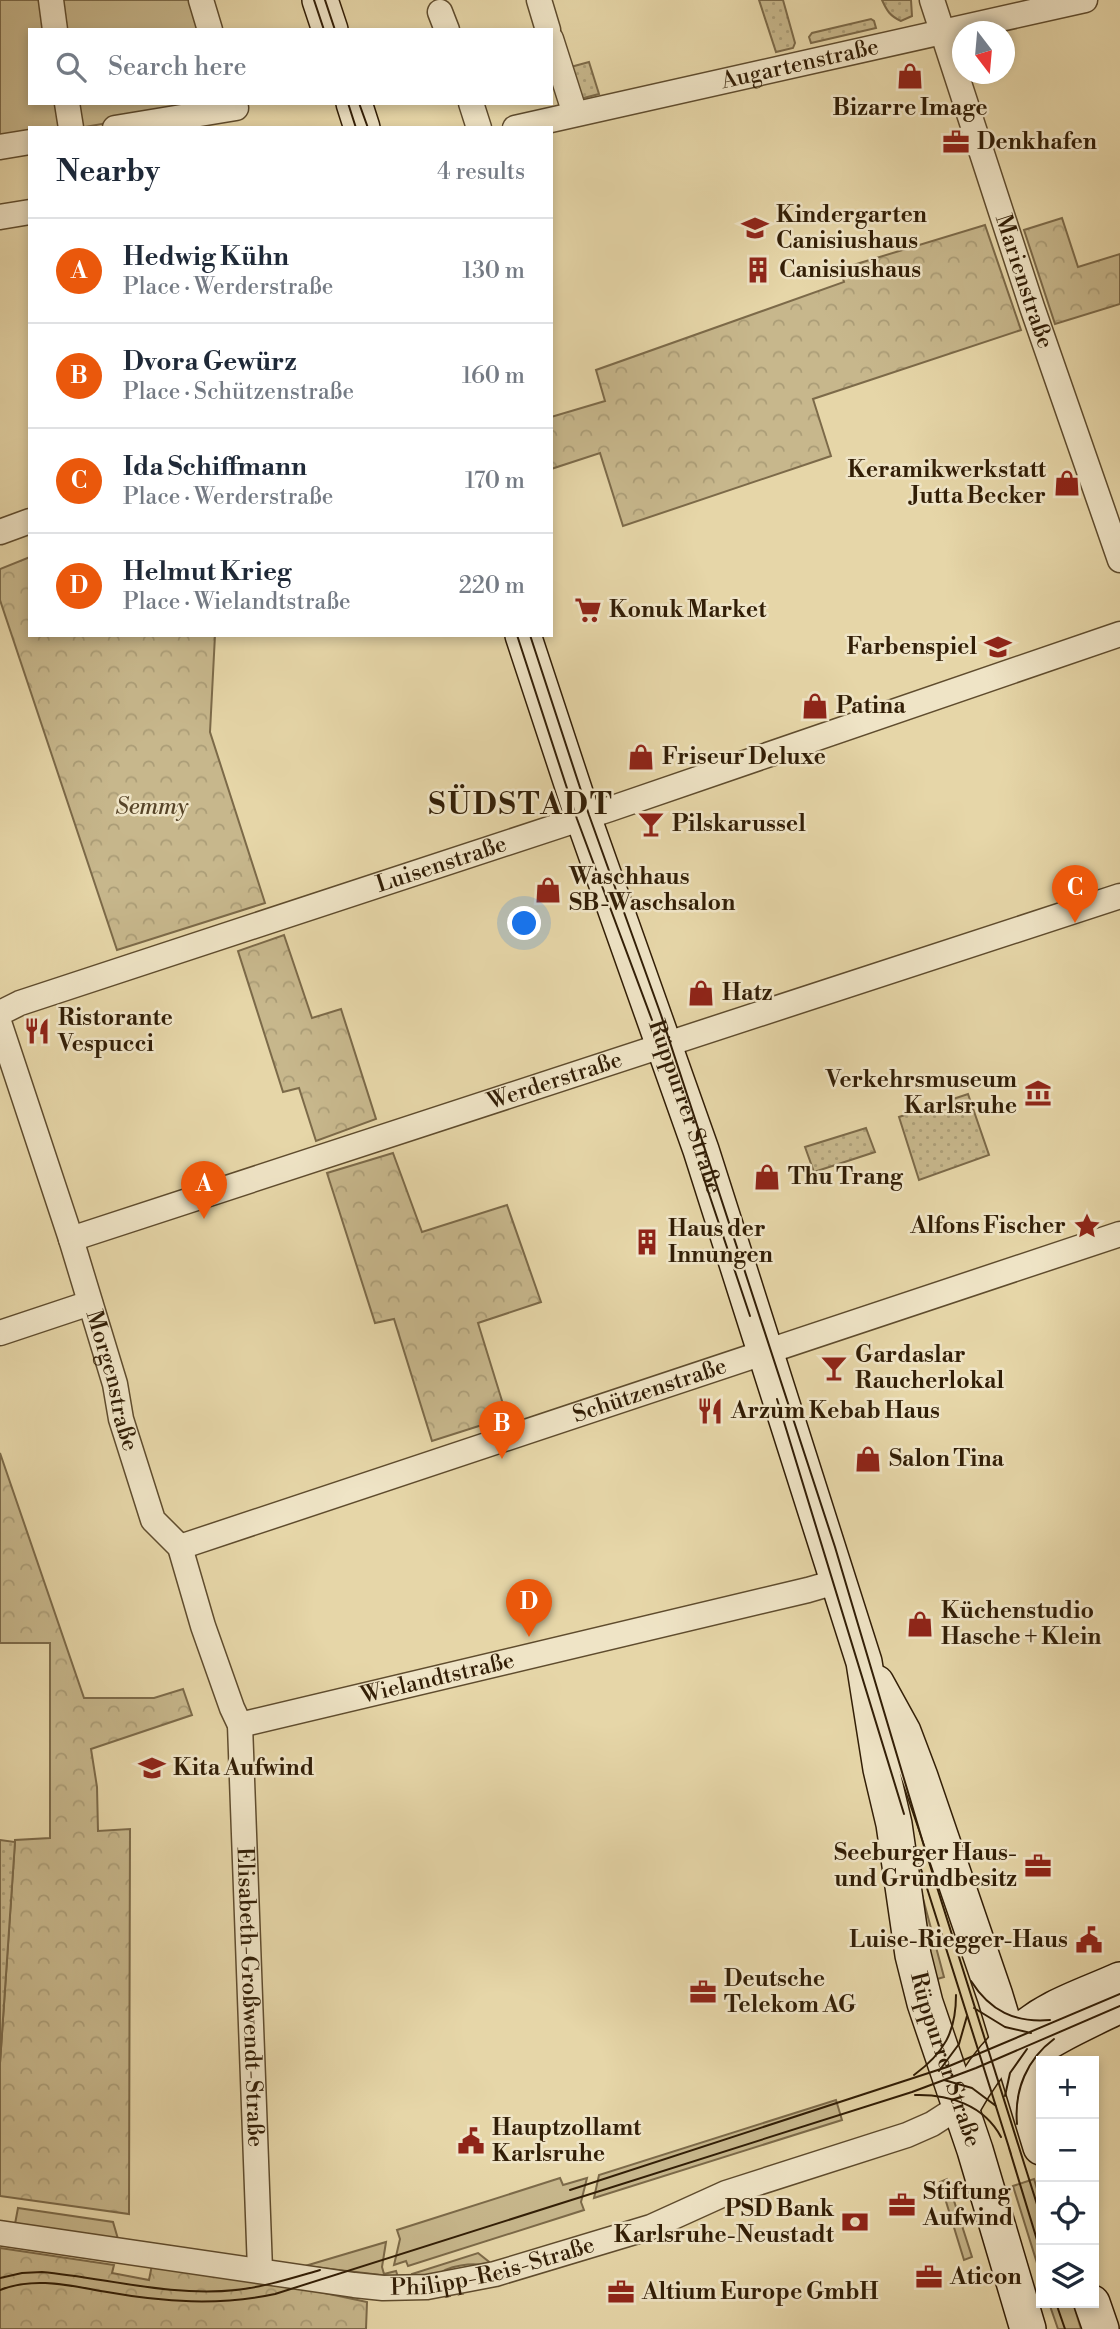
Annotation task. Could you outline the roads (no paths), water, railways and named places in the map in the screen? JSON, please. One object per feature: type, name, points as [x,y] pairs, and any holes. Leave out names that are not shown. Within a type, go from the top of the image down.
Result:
[{"type":"main road","points":[[320,0],[329,28]]},
{"type":"main road","points":[[355,105],[361,126]]},
{"type":"main road","name":"Rüppurrer Straße","points":[[524,637],[583,817],[666,1044],[767,1352],[864,1662],[881,1769],[894,1824],[913,1955],[933,2027],[962,2105],[1028,2329]]},
{"type":"main road","name":"Rüppurrer Straße","points":[[864,1662],[903,1732],[995,1996],[1036,2131]]},
{"type":"main road","points":[[962,2105],[1012,2052],[1120,1980]]},
{"type":"main road","points":[[995,1996],[1011,2006],[1065,2017],[1120,2006]]},
{"type":"main road","points":[[933,2027],[948,2039],[959,2043],[1012,2052]]},
{"type":"main road","points":[[1094,2308],[1101,2329]]},
{"type":"street","points":[[51,0],[55,28]]},
{"type":"street","points":[[201,0],[209,28]]},
{"type":"street","points":[[539,0],[547,28]]},
{"type":"street","name":"Marienstraße","points":[[932,0],[1035,316],[1120,560]]},
{"type":"street","name":"Augartenstraße","points":[[524,126],[1085,0]]},
{"type":"street","points":[[553,45],[575,114]]},
{"type":"street","points":[[67,105],[71,126]]},
{"type":"street","points":[[127,126],[236,108],[235,105]]},
{"type":"street","points":[[472,105],[478,126]]},
{"type":"street","points":[[0,147],[28,142]]},
{"type":"street","points":[[0,217],[28,212]]},
{"type":"street","points":[[0,532],[28,522]]},
{"type":"street","name":"Luisenstraße","points":[[0,1013],[20,1003],[583,817],[1120,634]]},
{"type":"street","name":"Werderstraße","points":[[71,1239],[1120,896]]},
{"type":"street","name":"Morgenstraße","points":[[0,1025],[116,1384],[121,1419],[153,1520],[180,1547],[203,1626],[240,1725]]},
{"type":"street","name":"Schützenstraße","points":[[180,1547],[1120,1234]]},
{"type":"street","points":[[0,1333],[90,1303]]},
{"type":"street","name":"Wielandtstraße","points":[[240,1725],[839,1581]]},
{"type":"street","name":"Elisabeth-Großwendt-Straße","points":[[240,1725],[260,2270]]},
{"type":"street","name":"Philipp-Reis-Straße","points":[[0,2233],[354,2285],[406,2288],[449,2284],[495,2274],[651,2227],[726,2193],[907,2135],[932,2124],[962,2105]]},
{"type":"tram line","points":[[314,0],[323,28]]},
{"type":"tram line","points":[[325,0],[334,28]]},
{"type":"tram line","points":[[349,105],[355,126]]},
{"type":"tram line","points":[[360,105],[367,126]]},
{"type":"tram line","points":[[518,637],[577,819],[652,1020]]},
{"type":"tram line","points":[[531,637],[589,815],[661,1015],[835,1547],[924,1846],[1036,2201]]},
{"type":"tram line","points":[[703,1176],[750,1316]]},
{"type":"tram line","points":[[777,1399],[904,1814]]},
{"type":"tram line","points":[[914,1847],[1011,2154]]},
{"type":"tram line","points":[[971,1981],[986,2000],[1004,2013],[1026,2019],[1050,2020]]},
{"type":"tram line","points":[[570,2190],[947,2067],[1120,1994]]},
{"type":"tram line","points":[[914,2075],[933,2058],[946,2041],[954,2020],[956,1995]]},
{"type":"tram line","points":[[0,2290],[40,2283],[191,2301],[233,2300],[275,2294],[912,2092],[976,2068],[1120,2006]]},
{"type":"tram line","points":[[974,2008],[1005,2027],[1031,2033]]},
{"type":"tram line","points":[[939,2071],[959,2044],[967,2016]]},
{"type":"tram line","points":[[1017,2124],[1018,2099],[1024,2076],[1036,2056],[1054,2039]]},
{"type":"tram line","points":[[1005,2096],[1010,2073],[1027,2049]]},
{"type":"tram line","points":[[944,2080],[972,2088],[996,2106]]},
{"type":"tram line","points":[[915,2095],[953,2099],[975,2109],[994,2126],[1001,2137]]},
{"type":"tram line","points":[[1009,2148],[1039,2245]]},
{"type":"tram line","points":[[0,2278],[42,2272],[163,2289],[212,2291],[257,2287],[320,2270]]},
{"type":"tram line","points":[[1058,2308],[1065,2329]]},
{"type":"place","name":"Bizarre Image","points":[[910,76]]},
{"type":"place","name":"Denkhafen","points":[[956,142]]},
{"type":"place","name":"Kindergarten Canisiushaus","points":[[755,228]]},
{"type":"place","name":"Canisiushaus","points":[[758,270]]},
{"type":"place","name":"Keramikwerkstatt Jutta Becker","points":[[1067,483]]},
{"type":"place","name":"Konuk Market","points":[[588,610]]},
{"type":"place","name":"Farbenspiel","points":[[998,647]]},
{"type":"place","name":"Patina","points":[[815,706]]},
{"type":"place","name":"Friseur Deluxe","points":[[641,757]]},
{"type":"place","name":"Pilskarussel","points":[[651,824]]},
{"type":"place","name":"Waschhaus SB-Waschsalon","points":[[548,890]]},
{"type":"place","name":"Ida Schiffmann","points":[[1075,923]]},
{"type":"place","name":"Hatz","points":[[701,993]]},
{"type":"place","name":"Ristorante Vespucci","points":[[37,1031]]},
{"type":"place","name":"Verkehrsmuseum Karlsruhe","points":[[1038,1093]]},
{"type":"place","name":"Thu Trang","points":[[767,1177]]},
{"type":"place","name":"Hedwig Kühn","points":[[204,1219]]},
{"type":"place","name":"Alfons Fischer","points":[[1087,1226]]},
{"type":"place","name":"Haus der Innungen","points":[[647,1242]]},
{"type":"place","name":"Gardaslar Raucherlokal","points":[[834,1368]]},
{"type":"place","name":"Arzum Kebab Haus","points":[[710,1411]]},
{"type":"place","name":"Dvora Gewürz","points":[[502,1459]]},
{"type":"place","name":"Salon Tina","points":[[868,1459]]},
{"type":"place","name":"Küchenstudio Hasche + Klein","points":[[920,1624]]},
{"type":"place","name":"Helmut Krieg","points":[[529,1637]]},
{"type":"place","name":"Kita Aufwind","points":[[152,1768]]},
{"type":"place","name":"Seeburger Haus- und Grundbesitz","points":[[1038,1866]]},
{"type":"place","name":"Luise-Riegger-Haus","points":[[1089,1940]]},
{"type":"place","name":"Deutsche Telekom AG","points":[[703,1992]]},
{"type":"place","name":"Hauptzollamt Karlsruhe","points":[[471,2141]]},
{"type":"place","name":"Stiftung Aufwind","points":[[902,2205]]},
{"type":"place","name":"PSD Bank Karlsruhe-Neustadt","points":[[855,2222]]},
{"type":"place","name":"Aticon","points":[[929,2277]]},
{"type":"place","name":"Altium Europe GmbH","points":[[621,2292]]},
{"type":"district","name":"SÜDSTADT","points":[[521,805]]},
{"type":"park label","name":"Semmy","points":[[152,807]]}]
